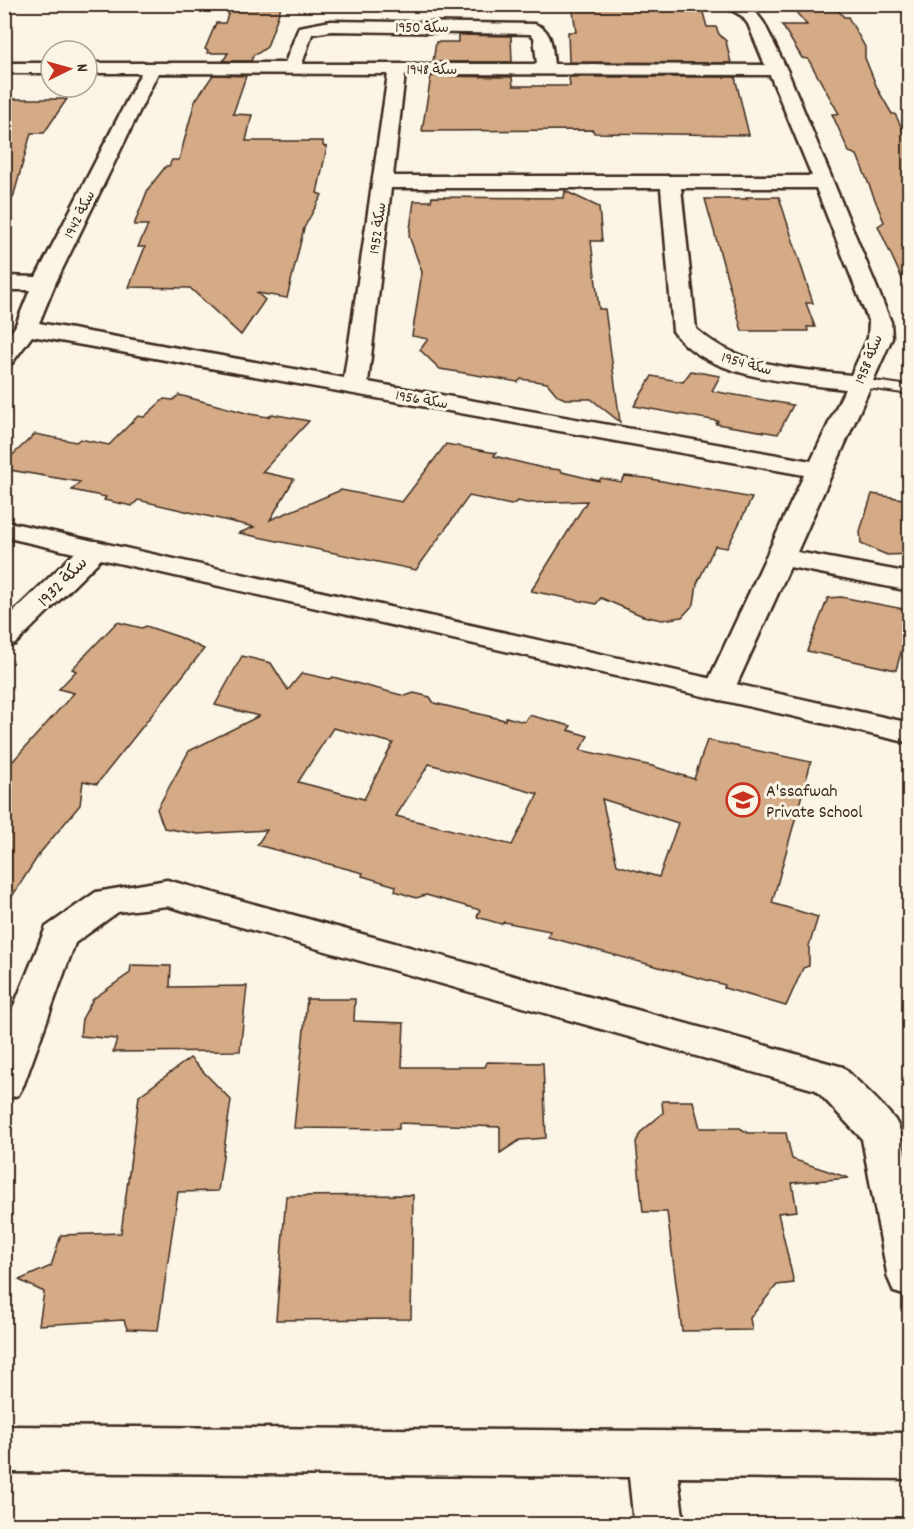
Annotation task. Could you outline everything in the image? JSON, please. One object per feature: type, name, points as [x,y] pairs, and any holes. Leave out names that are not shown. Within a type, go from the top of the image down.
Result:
[{"type":"street","name":"سكة 1958","points":[[720,690],[880,338],[880,322],[778,70],[753,18],[748,13],[728,4]]},
{"type":"street","points":[[292,68],[305,30],[308,13]]},
{"type":"street","name":"سكة 1950","points":[[305,30],[321,26],[534,21],[542,36],[546,70]]},
{"type":"street","points":[[4,68],[39,68]]},
{"type":"street","name":"سكة 1948","points":[[99,68],[778,70]]},
{"type":"street","name":"سكة 1942","points":[[4,358],[26,328],[44,284],[152,69]]},
{"type":"street","name":"سكة 1952","points":[[355,387],[397,69]]},
{"type":"street","points":[[383,182],[824,182]]},
{"type":"street","name":"سكة 1954","points":[[670,182],[685,331],[695,342],[725,358],[746,365],[803,376],[859,383]]},
{"type":"street","points":[[4,283],[44,284]]},
{"type":"street","name":"سكة 1956","points":[[26,328],[819,470]]},
{"type":"street","points":[[4,530],[909,733]]},
{"type":"street","name":"سكة 1932","points":[[4,638],[95,549]]},
{"type":"street","points":[[780,557],[909,582]]},
{"type":"street","points":[[4,1084],[59,936],[109,901],[167,893],[829,1078],[880,1132],[909,1278]]},
{"type":"street","points":[[4,1449],[909,1456]]},
{"type":"street","points":[[651,1454],[659,1524]]},
{"type":"lane","points":[[859,383],[909,390]]},
{"type":"building","points":[[248,4],[282,4],[267,47],[254,54],[251,61],[223,61],[228,53],[207,53],[208,50],[205,49],[216,23],[225,23],[230,9]]},
{"type":"building","points":[[572,4],[627,4],[628,9],[702,9],[707,27],[716,27],[726,41],[731,63],[569,62],[568,32],[576,32]]},
{"type":"building","points":[[789,4],[828,4],[831,8],[836,8],[844,17],[848,17],[865,47],[865,58],[878,90],[892,114],[895,114],[909,142],[909,294],[878,226],[884,222],[857,155],[849,152],[832,114],[839,114],[808,59],[802,58],[782,25],[807,25]]},
{"type":"building","points":[[458,35],[511,36],[512,62],[433,62],[436,42],[458,42]]},
{"type":"building","points":[[213,75],[246,76],[233,114],[252,115],[246,141],[323,141],[323,146],[327,147],[317,193],[322,195],[304,228],[287,298],[257,293],[265,300],[241,335],[190,288],[129,287],[145,247],[138,247],[148,225],[134,225],[148,189],[172,160],[179,160],[195,101]]},
{"type":"building","points":[[431,76],[512,77],[513,86],[570,86],[569,77],[735,77],[749,135],[594,133],[593,130],[422,131]]},
{"type":"building","points":[[4,99],[67,99],[44,133],[31,133],[13,198],[4,197]]},
{"type":"building","points":[[565,191],[599,207],[602,241],[591,241],[599,309],[605,309],[620,422],[591,399],[565,399],[558,396],[547,383],[521,379],[518,382],[440,369],[420,350],[428,339],[412,336],[422,272],[409,236],[414,201],[431,201],[432,197],[564,198]]},
{"type":"building","points":[[746,197],[779,197],[813,303],[806,303],[815,327],[807,327],[808,331],[742,331],[705,199],[747,199]]},
{"type":"building","points":[[691,371],[720,376],[712,391],[793,405],[778,434],[716,424],[718,421],[634,406],[652,376],[683,382]]},
{"type":"building","points":[[179,395],[250,414],[268,417],[272,414],[309,421],[262,472],[294,479],[270,520],[341,490],[402,502],[446,444],[496,453],[494,456],[561,470],[599,481],[601,478],[621,482],[625,476],[646,478],[752,498],[727,548],[715,546],[697,584],[694,604],[682,617],[662,620],[643,616],[601,598],[596,604],[531,591],[587,501],[527,503],[518,501],[511,505],[469,496],[416,570],[239,533],[254,527],[138,500],[132,506],[104,500],[106,497],[72,490],[80,482],[4,469],[4,463],[35,434],[76,442],[80,439],[109,445],[138,416],[144,417],[164,399],[173,400]]},
{"type":"building","points":[[872,494],[909,500],[909,554],[887,555],[861,544],[860,531]]},
{"type":"building","points":[[841,597],[909,610],[909,624],[896,670],[807,651],[828,598]]},
{"type":"building","points":[[117,622],[142,628],[146,626],[179,637],[204,649],[97,784],[83,781],[80,805],[40,853],[4,909],[4,771],[74,693],[59,689],[76,671],[72,669]]},
{"type":"building","points":[[242,656],[271,663],[288,690],[302,673],[329,679],[333,677],[405,696],[414,693],[430,697],[434,703],[505,720],[506,717],[524,722],[529,715],[571,726],[568,730],[588,736],[580,750],[652,766],[694,779],[707,740],[811,762],[772,903],[818,917],[809,946],[809,966],[803,968],[786,1006],[724,988],[725,985],[548,937],[550,931],[504,922],[501,924],[477,917],[480,910],[426,895],[416,898],[395,891],[396,886],[362,876],[363,873],[257,845],[267,830],[198,834],[164,828],[157,809],[189,751],[259,716],[215,705]],"holes":[[[333,728],[393,743],[364,799],[298,782]],[[429,764],[538,794],[512,845],[396,816]],[[602,799],[678,823],[659,877],[617,865]]]},
{"type":"building","points":[[131,965],[171,966],[170,987],[247,986],[240,1051],[113,1052],[117,1039],[80,1036],[82,1019],[93,999],[130,973]]},
{"type":"building","points":[[307,999],[355,999],[354,1021],[404,1023],[402,1067],[485,1067],[487,1062],[543,1063],[546,1138],[520,1140],[500,1153],[500,1127],[399,1123],[399,1129],[294,1128]]},
{"type":"building","points":[[190,1058],[231,1100],[218,1191],[178,1192],[158,1330],[127,1329],[124,1320],[39,1325],[44,1292],[19,1280],[51,1266],[61,1235],[121,1233],[139,1096]]},
{"type":"building","points":[[662,1101],[693,1101],[700,1128],[740,1128],[748,1133],[786,1133],[792,1159],[849,1178],[792,1183],[797,1211],[778,1213],[794,1283],[777,1285],[750,1318],[752,1330],[682,1331],[667,1212],[643,1212],[636,1142],[641,1132],[663,1113]]},
{"type":"building","points":[[413,1195],[411,1319],[276,1320],[286,1196]]},
{"type":"place","name":"A'ssafwah Private School","points":[[743,800]]}]
